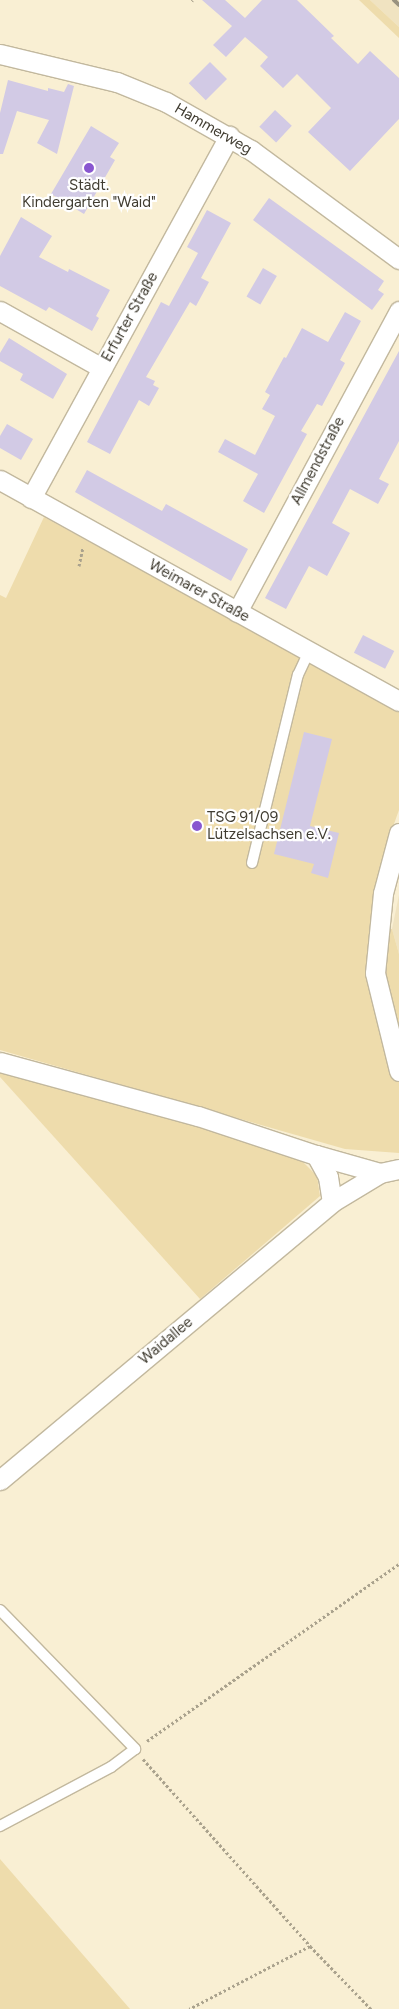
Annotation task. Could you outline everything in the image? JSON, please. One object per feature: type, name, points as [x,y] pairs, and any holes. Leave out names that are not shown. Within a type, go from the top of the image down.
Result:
[{"type":"street","name":"Hammerweg","points":[[0,54],[118,82],[166,102],[229,136],[399,260]]},
{"type":"street","name":"Erfurter Straße","points":[[31,498],[229,136]]},
{"type":"street","name":"Allmendstraße","points":[[238,612],[399,310]]},
{"type":"street","points":[[0,311],[102,368]]},
{"type":"street","name":"Weimarer Straße","points":[[0,480],[399,701]]},
{"type":"street","points":[[399,833],[391,895],[375,973],[399,1071]]},
{"type":"street","points":[[0,1062],[198,1116],[316,1155],[380,1173]]},
{"type":"street","points":[[316,1155],[328,1178],[332,1202]]},
{"type":"street","name":"Waidallee","points":[[0,1480],[332,1202],[380,1173],[399,1169]]},
{"type":"lane","points":[[252,863],[298,675],[309,652]]},
{"type":"lane","points":[[0,1610],[135,1749],[111,1768],[0,1826]]},
{"type":"path","points":[[371,2009],[310,1946],[135,1749],[399,1564]]},
{"type":"path","points":[[189,2009],[310,1946]]},
{"type":"shaded area","points":[[359,0],[370,0],[399,27],[399,38]]},
{"type":"shaded area","points":[[370,0],[399,0],[399,27]]},
{"type":"shaded area","name":"TSG 91/09 Lützelsachsen e.V.","points":[[44,517],[399,711],[399,810],[385,849],[372,931],[392,929],[399,954],[399,1153],[345,1149],[0,1050],[0,595],[6,598]]},
{"type":"shaded area","points":[[399,895],[399,954],[392,929]]},
{"type":"shaded area","points":[[0,1073],[193,1125],[302,1161],[317,1176],[320,1196],[200,1299],[0,1077]]},
{"type":"shaded area","points":[[0,1859],[130,2009],[0,2009]]},
{"type":"building","points":[[202,0],[225,0],[245,18],[262,0],[297,0],[334,36],[331,38],[358,64],[370,51],[399,78],[399,119],[350,171],[308,132],[331,108],[297,74],[283,88],[260,66],[268,57],[245,37],[226,57],[213,45],[232,26]]},
{"type":"building","points":[[210,62],[227,79],[206,100],[189,83]]},
{"type":"building","points":[[8,80],[48,91],[48,88],[64,92],[68,84],[74,86],[57,154],[37,143],[49,120],[17,111],[3,154],[0,154],[0,113]]},
{"type":"building","points":[[275,110],[292,126],[276,143],[259,127]]},
{"type":"building","name":"Städt. Kindergarten \"Waid\"","points":[[91,126],[119,143],[110,157],[115,160],[84,214],[51,194]]},
{"type":"building","points":[[269,198],[384,281],[378,290],[384,294],[372,310],[253,220]]},
{"type":"building","points":[[207,210],[231,223],[201,278],[209,282],[196,306],[190,302],[146,377],[155,381],[153,385],[159,388],[149,406],[139,400],[110,454],[87,442],[161,302],[169,306],[198,253],[187,247]]},
{"type":"building","points":[[21,217],[52,236],[39,257],[68,272],[69,269],[110,290],[96,316],[99,318],[92,331],[49,307],[46,311],[0,286],[0,256]]},
{"type":"building","points":[[263,268],[277,276],[260,305],[246,297]]},
{"type":"building","points":[[345,312],[361,321],[340,360],[345,363],[322,406],[317,404],[301,431],[307,434],[264,513],[243,501],[258,474],[218,452],[225,439],[255,455],[275,416],[262,409],[270,395],[265,392],[302,328],[328,342]]},
{"type":"building","points":[[9,338],[67,374],[53,399],[20,380],[23,374],[0,361],[0,353]]},
{"type":"building","points":[[399,351],[399,441],[379,479],[389,484],[378,504],[350,489],[332,523],[350,533],[327,576],[309,566],[286,609],[265,598]]},
{"type":"building","points":[[7,424],[33,439],[21,460],[0,448],[0,436]]},
{"type":"building","points":[[87,470],[162,511],[166,504],[248,549],[231,581],[75,492]]},
{"type":"building","points":[[363,635],[394,651],[385,669],[354,653]]},
{"type":"building","points":[[304,732],[332,739],[310,826],[339,833],[328,878],[311,873],[314,864],[274,854]]},
{"type":"railway","points":[[394,0],[399,5]]},
{"type":"place","name":"Städt. Kindergarten \"Waid\"","points":[[89,168]]},
{"type":"place","name":"TSG 91/09 Lützelsachsen e.V.","points":[[197,826]]}]
